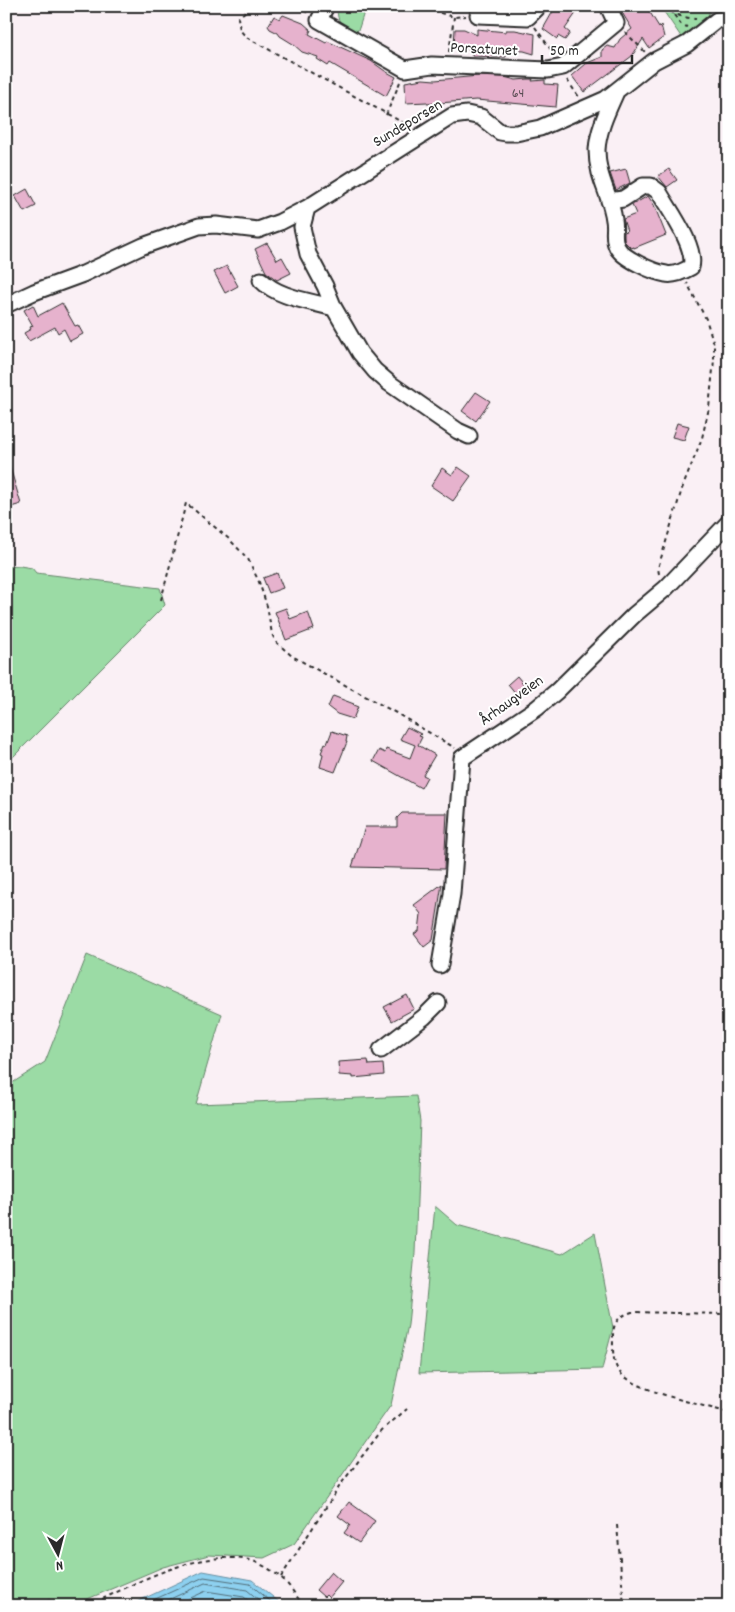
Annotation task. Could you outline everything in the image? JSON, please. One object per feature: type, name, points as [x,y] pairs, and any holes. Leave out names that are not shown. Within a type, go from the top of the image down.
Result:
[{"type":"street","points":[[326,6],[320,20],[405,69]]},
{"type":"street","points":[[478,15],[528,17],[539,6]]},
{"type":"street","points":[[608,6],[616,23]]},
{"type":"street","name":"Sundeporsen","points":[[6,305],[34,292],[83,274],[143,246],[198,226],[216,225],[258,230],[280,222],[307,208],[452,116],[467,114],[481,117],[500,132],[516,133],[540,128],[606,99],[654,61],[687,44],[717,20],[729,19]]},
{"type":"street","name":"Porsatunet","points":[[405,69],[432,65],[548,70],[563,67],[616,23]]},
{"type":"street","name":"Sundeporsen","points":[[616,92],[608,109],[599,138],[598,150],[599,175],[609,201],[617,247],[624,256],[634,262],[667,275],[682,272]]},
{"type":"street","points":[[609,201],[623,199],[643,186],[651,186],[658,192],[691,249],[693,261],[691,267],[682,272]]},
{"type":"street","points":[[307,208],[302,227],[304,244],[334,308],[360,353],[375,371],[458,431],[469,436]]},
{"type":"street","points":[[262,280],[268,287],[278,292],[311,303],[334,308]]},
{"type":"street","name":"Århaugveien","points":[[462,758],[537,708],[557,691],[634,615],[666,588],[729,522]]},
{"type":"street","points":[[440,966],[452,894],[462,758]]},
{"type":"street","points":[[381,1050],[424,1017],[438,1003]]},
{"type":"path","points":[[251,6],[238,18],[240,30],[246,37],[422,134]]},
{"type":"path","points":[[417,6],[454,17],[478,15]]},
{"type":"path","points":[[666,6],[667,10],[681,24],[688,28]]},
{"type":"path","points":[[674,15],[685,15],[694,19],[702,17]]},
{"type":"path","points":[[447,66],[454,17]]},
{"type":"path","points":[[616,23],[654,61]]},
{"type":"path","points":[[386,115],[405,69]]},
{"type":"path","points":[[666,588],[658,568],[682,489],[702,438],[709,408],[714,360],[714,344],[706,320],[682,272]]},
{"type":"path","points":[[161,600],[186,503],[229,539],[248,559],[259,582],[267,606],[272,634],[281,647],[314,670],[381,704],[453,746],[462,758]]},
{"type":"path","points":[[729,1313],[632,1312],[623,1314],[615,1322],[613,1340],[615,1363],[626,1379],[658,1392],[729,1413]]},
{"type":"path","points":[[281,1577],[341,1484],[382,1430],[406,1409]]},
{"type":"path","points":[[617,1525],[624,1606]]},
{"type":"path","points":[[88,1606],[137,1582],[170,1570],[213,1560],[250,1560],[281,1577],[304,1606]]},
{"type":"green space","points":[[338,6],[366,6],[355,35],[339,20]]},
{"type":"green space","points":[[660,6],[711,6],[707,20],[684,41]]},
{"type":"green space","points":[[20,566],[32,568],[36,573],[160,588],[165,605],[6,764],[6,567]]},
{"type":"green space","points":[[87,955],[222,1014],[196,1104],[416,1096],[420,1121],[415,1253],[408,1325],[391,1405],[294,1544],[264,1558],[209,1555],[163,1567],[71,1606],[58,1606],[49,1599],[39,1606],[6,1606],[6,1087],[45,1062]]},
{"type":"green space","points":[[435,1206],[457,1225],[562,1254],[595,1233],[613,1328],[602,1369],[419,1373]]},
{"type":"water","points":[[203,1571],[252,1580],[284,1606],[128,1606]]},
{"type":"building","points":[[556,6],[581,6],[565,29],[570,33],[565,40],[558,36],[557,39],[543,29]]},
{"type":"building","points":[[618,6],[646,6],[659,27],[661,25],[664,37],[649,48],[643,39],[632,56],[584,92],[572,76],[587,63],[602,57],[602,50],[607,46],[615,48],[620,39],[632,29]]},
{"type":"building","points":[[283,15],[303,23],[311,30],[309,34],[371,61],[396,77],[386,96],[330,63],[328,66],[317,59],[318,57],[302,52],[270,29],[268,26],[274,16],[280,19]]},
{"type":"building","points":[[455,29],[464,29],[477,35],[477,29],[506,32],[506,30],[515,30],[535,34],[534,54],[524,51],[506,50],[506,57],[472,56],[471,50],[454,45]]},
{"type":"building","points":[[479,76],[504,77],[516,80],[533,79],[532,81],[545,80],[545,84],[558,85],[556,107],[476,100],[427,104],[427,102],[406,103],[405,82],[423,79],[435,80]]},
{"type":"building","points":[[626,169],[630,183],[616,190],[610,173]]},
{"type":"building","points":[[669,169],[677,180],[667,187],[658,176]]},
{"type":"building","points":[[27,189],[36,206],[24,212],[15,196]]},
{"type":"building","points":[[648,196],[654,205],[666,235],[631,248],[624,241],[624,232],[627,231],[623,219],[636,214],[632,205]]},
{"type":"building","points":[[267,243],[277,260],[282,257],[291,273],[277,280],[266,272],[255,249]]},
{"type":"building","points":[[227,266],[238,286],[225,293],[214,272]]},
{"type":"building","points":[[62,303],[75,326],[78,325],[83,334],[70,341],[64,329],[58,333],[55,327],[29,341],[24,333],[33,326],[24,310],[33,305],[38,316]]},
{"type":"building","points":[[476,392],[490,401],[476,421],[462,411]]},
{"type":"building","points":[[677,423],[689,426],[684,440],[672,437]]},
{"type":"building","points":[[6,464],[9,464],[21,504],[11,507],[6,490]]},
{"type":"building","points":[[458,467],[471,476],[453,501],[431,486],[442,468],[452,475]]},
{"type":"building","points":[[277,573],[283,588],[269,593],[263,578]]},
{"type":"building","points":[[286,608],[290,619],[308,612],[314,629],[286,640],[275,612]]},
{"type":"building","points":[[517,676],[526,687],[517,695],[508,684]]},
{"type":"building","points":[[333,696],[358,707],[353,719],[337,714],[328,707]]},
{"type":"building","points":[[407,727],[421,734],[419,736],[422,737],[418,745],[435,755],[423,775],[427,777],[421,788],[373,761],[379,750],[385,753],[386,749],[410,758],[415,745],[400,739]]},
{"type":"building","points":[[332,731],[347,736],[347,742],[335,772],[320,767],[323,754],[321,753]]},
{"type":"building","points":[[402,813],[447,813],[444,869],[352,867],[365,827],[397,827],[397,818]]},
{"type":"building","points":[[442,884],[433,940],[424,947],[414,934],[419,931],[421,914],[414,905]]},
{"type":"building","points":[[407,995],[414,1009],[392,1021],[384,1007]]},
{"type":"building","points":[[368,1060],[369,1065],[383,1064],[384,1075],[353,1078],[353,1076],[339,1075],[338,1062]]},
{"type":"building","points":[[349,1502],[375,1521],[359,1543],[344,1533],[350,1525],[338,1516]]},
{"type":"building","points":[[331,1572],[342,1582],[329,1598],[326,1595],[324,1597],[316,1590]]}]
